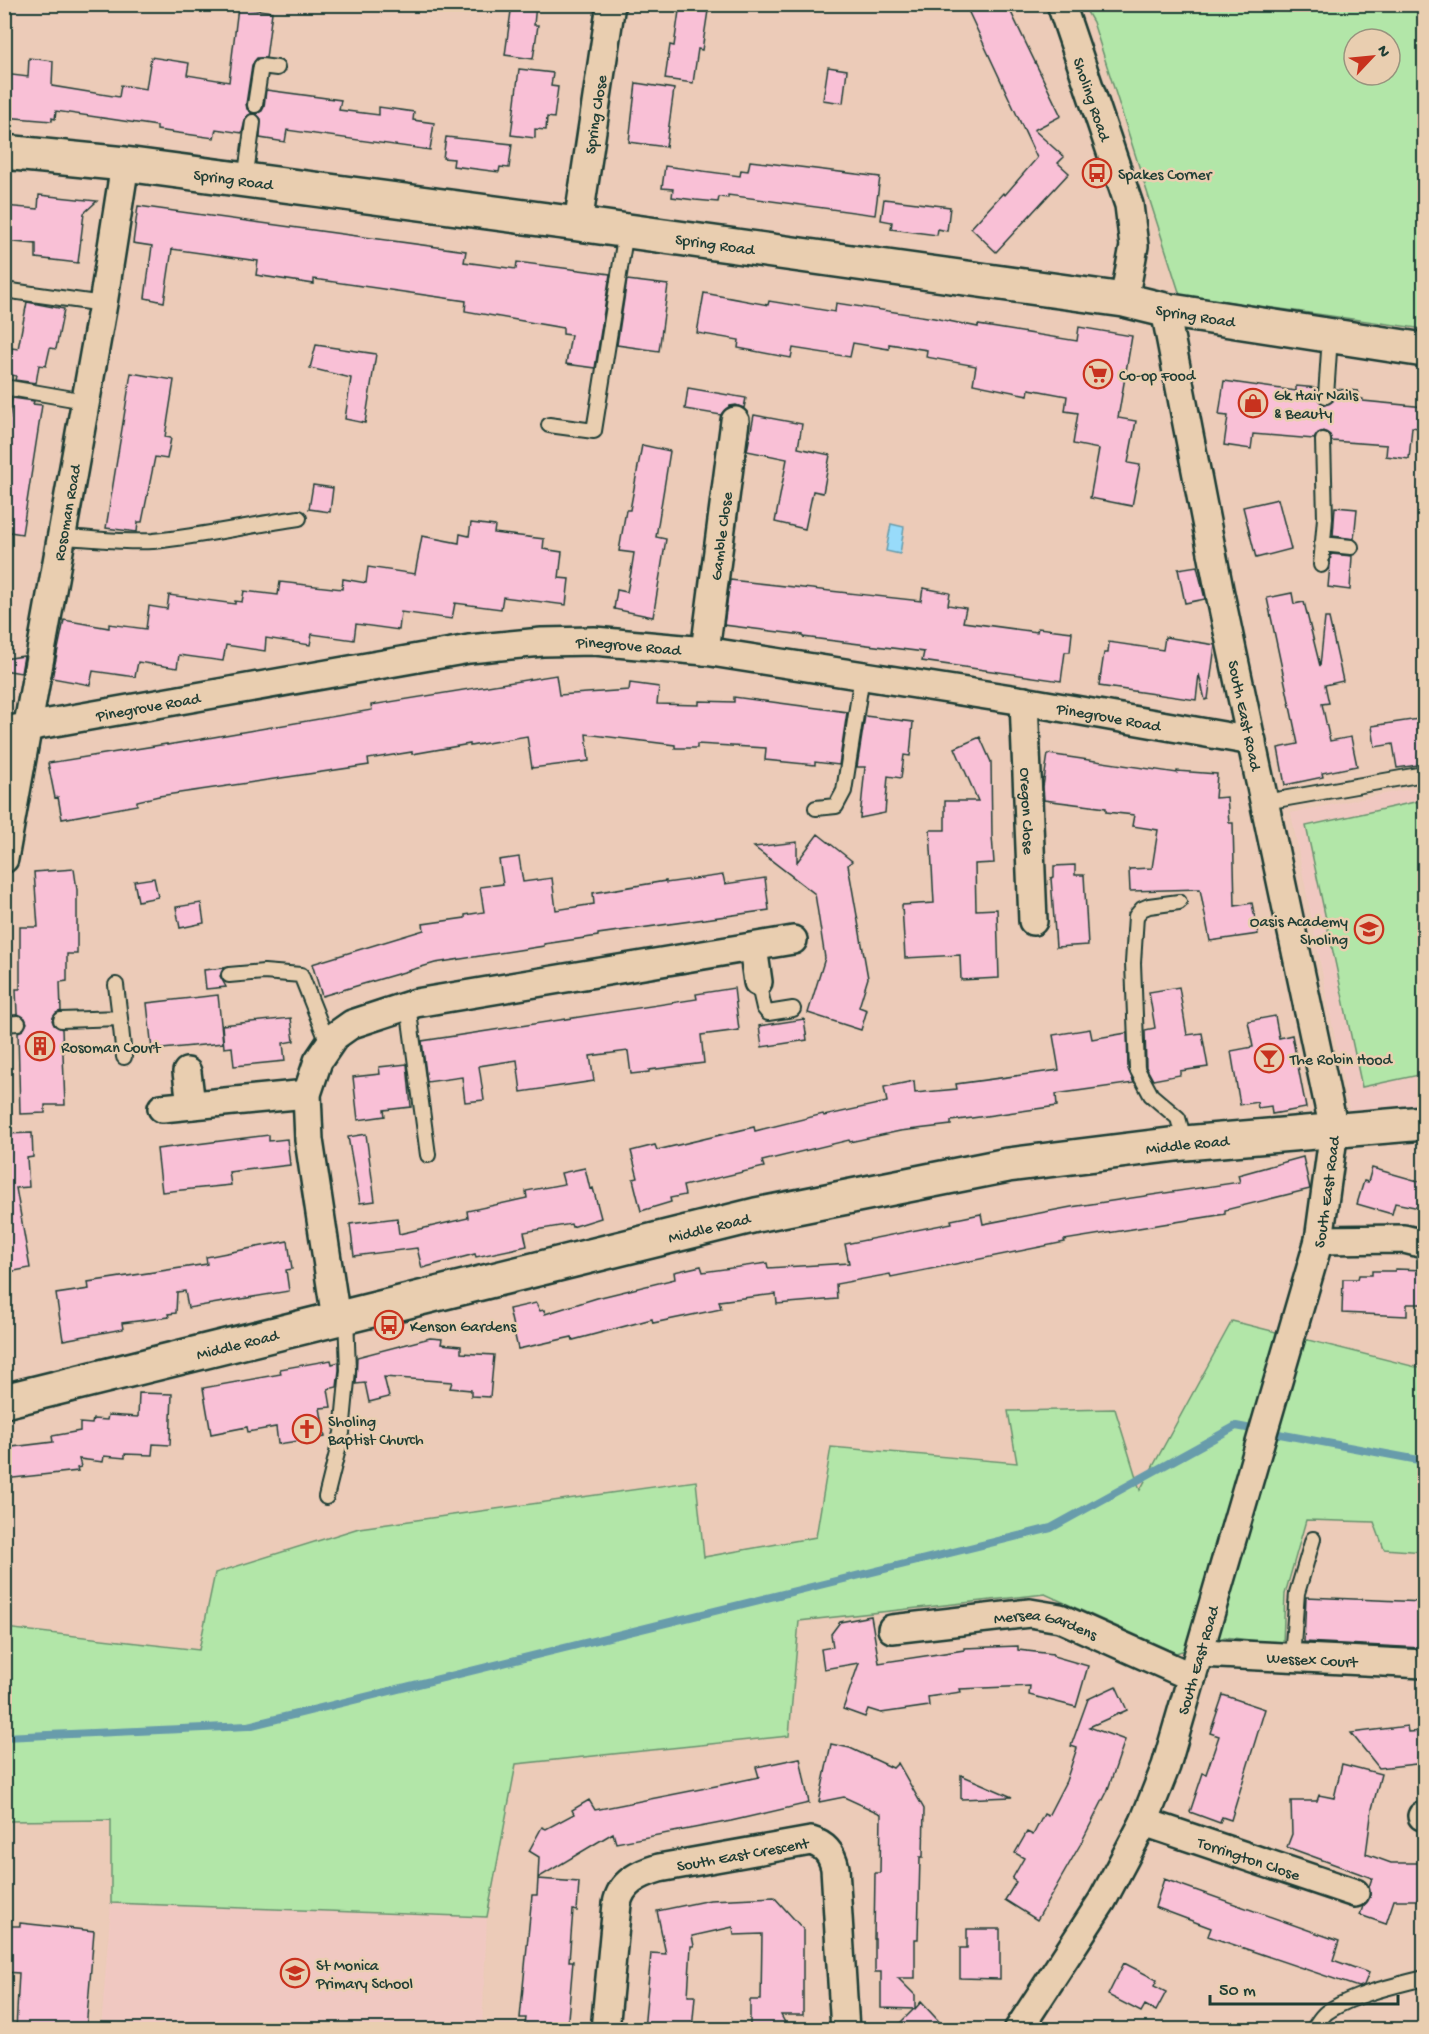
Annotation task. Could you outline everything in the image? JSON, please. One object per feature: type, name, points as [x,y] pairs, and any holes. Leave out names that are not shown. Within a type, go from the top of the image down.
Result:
[{"type":"street","name":"Spring Close","points":[[578,224],[611,4]]},
{"type":"street","name":"Sholing Road","points":[[1061,4],[1129,205],[1134,246],[1124,300]]},
{"type":"street","name":"Spring Road","points":[[4,152],[125,164],[1124,300],[1165,310],[1425,350]]},
{"type":"street","name":"Rosoman Road","points":[[4,859],[16,729],[61,537],[103,304],[125,164]]},
{"type":"street","name":"South East Road","points":[[1018,2030],[1102,1901],[1144,1822],[1166,1766],[1319,1240],[1334,1130],[1219,589],[1165,310]]},
{"type":"street","name":"Gamble Close","points":[[705,651],[735,421]]},
{"type":"street","name":"Pinegrove Road","points":[[16,729],[469,649],[542,642],[594,641],[705,651],[1024,701],[1252,741]]},
{"type":"street","name":"Oregon Close","points":[[1024,701],[1033,921]]},
{"type":"street","points":[[341,1318],[309,1140],[307,1094],[318,1061],[328,1043],[335,1036],[352,1024],[408,1005],[793,940]]},
{"type":"street","points":[[753,946],[758,982]]},
{"type":"street","points":[[187,1072],[191,1105]]},
{"type":"street","points":[[162,1108],[307,1094]]},
{"type":"street","name":"Middle Road","points":[[4,1401],[756,1215],[1008,1165],[1185,1143],[1425,1123]]},
{"type":"street","points":[[1319,1240],[1404,1239],[1425,1244]]},
{"type":"street","name":"Mersea Gardens","points":[[892,1629],[1030,1613],[1060,1617],[1196,1665]]},
{"type":"street","name":"Wessex Court","points":[[1196,1665],[1292,1657],[1425,1664]]},
{"type":"street","name":"Torrington Close","points":[[1144,1822],[1355,1893]]},
{"type":"street","name":"South East Crescent","points":[[605,2030],[617,1904],[628,1882],[659,1868],[811,1841],[826,1849],[834,1861],[845,2030]]},
{"type":"lane","points":[[255,105],[261,66],[277,68]]},
{"type":"lane","points":[[245,181],[253,122]]},
{"type":"lane","points":[[549,425],[594,431],[626,231]]},
{"type":"lane","points":[[4,291],[103,304]]},
{"type":"lane","points":[[1326,396],[1330,336]]},
{"type":"lane","points":[[4,387],[85,401]]},
{"type":"lane","points":[[1321,565],[1325,518],[1323,440]]},
{"type":"lane","points":[[61,537],[150,541],[298,518]]},
{"type":"lane","points":[[1322,544],[1351,547]]},
{"type":"lane","points":[[816,808],[836,806],[844,791],[862,676]]},
{"type":"lane","points":[[1265,802],[1425,774]]},
{"type":"lane","points":[[1179,902],[1149,906],[1142,909],[1136,916],[1133,963],[1137,1069],[1151,1095],[1178,1118],[1185,1143]]},
{"type":"lane","points":[[230,975],[264,972],[301,975],[328,1043]]},
{"type":"lane","points":[[758,982],[764,1008],[768,1013],[793,1009]]},
{"type":"lane","points":[[116,985],[124,1057]]},
{"type":"lane","points":[[408,1005],[428,1155]]},
{"type":"lane","points":[[61,1020],[120,1018]]},
{"type":"lane","points":[[326,1497],[342,1433],[348,1370],[341,1318]]},
{"type":"lane","points":[[1292,1657],[1297,1593],[1313,1539]]},
{"type":"lane","points":[[1314,2030],[1323,2015],[1332,2008],[1369,1994],[1425,1978]]},
{"type":"shaded area","name":"Oasis Academy Sholing","points":[[1424,786],[1424,1104],[1349,1110],[1291,813]]},
{"type":"shaded area","name":"St Monica Primary School","points":[[111,1903],[487,1917],[482,2029],[101,2030]]},
{"type":"green space","points":[[1083,5],[1424,5],[1424,329],[1180,295],[1093,22]]},
{"type":"green space","name":"Oasis Academy Sholing","points":[[1424,800],[1424,1074],[1362,1087],[1306,826]]},
{"type":"green space","points":[[1232,1321],[1424,1369],[1424,1552],[1384,1549],[1374,1522],[1306,1520],[1285,1594],[1283,1644],[1225,1637],[1176,1653],[1045,1594],[799,1621],[789,1736],[516,1764],[487,1917],[111,1903],[111,1820],[5,1821],[5,1628],[199,1650],[215,1573],[359,1528],[696,1481],[704,1557],[816,1537],[831,1447],[1017,1463],[1008,1411],[1115,1409],[1140,1490]]},
{"type":"water","points":[[891,524],[904,527],[900,554],[886,551]]},
{"type":"building","points":[[512,4],[536,4],[534,25],[538,25],[533,59],[505,55]]},
{"type":"building","points":[[680,4],[709,4],[702,50],[698,49],[693,83],[665,79],[670,45],[674,46]]},
{"type":"building","points":[[965,4],[1007,4],[1061,116],[1034,130],[1064,157],[1058,163],[1069,173],[996,252],[971,228],[1003,193],[1005,195],[1037,158]]},
{"type":"building","points":[[238,7],[272,12],[266,58],[257,58],[252,65],[246,104],[247,109],[252,113],[246,117],[242,133],[216,129],[214,138],[157,130],[157,126],[56,111],[55,119],[52,118],[52,121],[4,117],[4,74],[28,77],[29,58],[53,61],[52,86],[119,97],[121,85],[146,89],[151,57],[189,63],[187,75],[229,82]]},
{"type":"building","points":[[828,67],[847,70],[843,103],[823,100]]},
{"type":"building","points":[[519,69],[553,73],[551,86],[558,87],[554,118],[547,117],[546,130],[535,129],[535,138],[511,135]]},
{"type":"building","points":[[636,83],[674,89],[666,147],[629,142]]},
{"type":"building","points":[[266,90],[341,100],[339,110],[379,115],[379,107],[414,112],[413,120],[434,123],[430,150],[287,130],[285,142],[260,138],[261,119],[256,114],[264,107]]},
{"type":"building","points":[[446,137],[512,144],[509,168],[500,167],[499,172],[453,166],[454,159],[443,158]]},
{"type":"building","points":[[750,161],[880,177],[875,215],[728,195],[728,198],[719,197],[718,202],[695,200],[672,197],[673,189],[662,188],[665,166],[740,176],[741,170],[748,171]]},
{"type":"building","points":[[39,195],[97,201],[84,213],[78,263],[36,258],[36,244],[4,241],[4,206],[38,209]]},
{"type":"building","points":[[884,199],[950,207],[947,231],[938,229],[937,235],[891,229],[892,222],[881,220]]},
{"type":"building","points":[[138,206],[466,251],[464,262],[516,269],[517,262],[610,274],[595,368],[566,364],[571,335],[563,334],[563,328],[465,311],[466,301],[314,279],[314,284],[256,275],[258,261],[172,249],[164,302],[145,298],[152,246],[133,243]]},
{"type":"building","points":[[627,280],[668,285],[659,351],[617,345]]},
{"type":"building","points":[[704,293],[768,305],[769,301],[835,312],[836,303],[1077,341],[1079,327],[1132,336],[1118,418],[1136,421],[1128,463],[1140,465],[1132,506],[1090,498],[1099,449],[1073,444],[1078,413],[1065,411],[1067,396],[1029,389],[1028,395],[973,384],[976,366],[926,357],[927,350],[889,344],[889,349],[853,343],[850,357],[793,348],[791,358],[738,348],[739,340],[697,333]]},
{"type":"building","points":[[27,302],[64,309],[56,349],[50,348],[46,366],[39,365],[36,383],[15,380],[16,376],[8,374],[12,348],[18,349]]},
{"type":"building","points":[[316,345],[376,354],[365,423],[345,419],[351,378],[310,368]]},
{"type":"building","points":[[131,373],[174,380],[165,437],[171,438],[167,459],[155,457],[142,522],[138,522],[137,532],[106,528]]},
{"type":"building","points":[[1224,381],[1296,391],[1296,386],[1318,388],[1318,399],[1325,405],[1333,401],[1336,389],[1358,391],[1358,398],[1363,401],[1425,407],[1425,429],[1412,427],[1409,459],[1386,456],[1387,445],[1332,441],[1330,435],[1323,431],[1318,433],[1314,439],[1253,434],[1251,449],[1224,445],[1228,416],[1219,415]]},
{"type":"building","points":[[688,388],[746,398],[744,408],[736,405],[730,406],[721,415],[685,409]]},
{"type":"building","points":[[12,398],[34,401],[33,404],[42,405],[22,534],[4,531],[4,417],[9,418]]},
{"type":"building","points":[[754,415],[802,424],[798,448],[830,455],[823,493],[813,491],[805,529],[775,522],[787,459],[747,451]]},
{"type":"building","points":[[642,445],[670,451],[656,537],[666,539],[653,617],[614,609],[617,590],[627,592],[631,572],[634,553],[619,551],[626,510],[630,510]]},
{"type":"building","points":[[313,485],[333,488],[330,512],[309,509]]},
{"type":"building","points":[[1278,499],[1291,549],[1256,558],[1243,507]]},
{"type":"building","points":[[1335,507],[1357,509],[1354,539],[1333,536]]},
{"type":"building","points":[[471,523],[495,526],[494,533],[544,539],[543,549],[562,552],[559,578],[569,579],[566,605],[503,597],[501,609],[455,603],[452,619],[401,612],[399,630],[356,624],[354,640],[312,634],[310,645],[266,638],[265,651],[226,645],[223,661],[179,655],[177,668],[138,662],[135,677],[93,671],[90,685],[52,678],[64,620],[109,628],[109,624],[146,629],[149,606],[167,609],[169,595],[235,604],[235,601],[242,602],[244,591],[278,595],[280,582],[342,589],[343,579],[366,583],[368,567],[415,574],[422,536],[459,543],[460,534],[469,536]]},
{"type":"building","points":[[1331,554],[1352,556],[1350,590],[1328,587]]},
{"type":"building","points":[[1197,566],[1205,599],[1185,603],[1178,569]]},
{"type":"building","points":[[730,580],[921,601],[923,588],[950,593],[948,605],[966,608],[963,622],[1037,632],[1038,628],[1072,632],[1070,652],[1065,652],[1061,681],[922,661],[924,652],[724,625]]},
{"type":"building","points":[[1292,593],[1294,604],[1304,602],[1320,666],[1325,618],[1329,618],[1343,681],[1325,685],[1329,703],[1322,704],[1330,741],[1351,737],[1357,766],[1322,773],[1323,777],[1285,785],[1278,748],[1298,744],[1267,598]]},
{"type":"building","points":[[1165,637],[1215,645],[1208,699],[1205,700],[1199,674],[1196,700],[1099,686],[1104,653],[1108,653],[1109,642],[1163,650]]},
{"type":"building","points":[[24,656],[21,673],[4,670],[4,659]]},
{"type":"building","points":[[556,675],[559,695],[629,690],[630,683],[659,687],[657,704],[699,705],[699,701],[734,702],[734,697],[847,712],[839,765],[765,760],[766,748],[697,744],[697,748],[675,748],[675,745],[586,734],[589,761],[532,768],[527,736],[368,759],[369,765],[159,796],[137,801],[137,805],[62,819],[58,797],[55,798],[48,763],[372,710],[371,705]]},
{"type":"building","points":[[865,716],[913,722],[910,756],[904,755],[901,778],[888,776],[885,813],[860,818],[865,767],[857,767]]},
{"type":"building","points":[[1425,718],[1425,764],[1397,768],[1393,744],[1375,747],[1372,726]]},
{"type":"building","points":[[980,737],[991,762],[994,863],[975,864],[976,910],[997,909],[999,978],[961,980],[960,955],[905,958],[902,905],[934,903],[930,830],[945,830],[945,801],[978,801],[955,748]]},
{"type":"building","points":[[1048,754],[1177,773],[1177,771],[1217,774],[1215,798],[1227,797],[1229,823],[1233,823],[1235,906],[1252,903],[1258,934],[1210,941],[1200,889],[1130,891],[1129,869],[1152,868],[1158,830],[1132,826],[1134,815],[1106,812],[1106,808],[1044,800],[1043,787]]},
{"type":"building","points":[[818,834],[852,861],[848,865],[868,978],[859,1007],[867,1010],[861,1030],[808,1013],[825,958],[815,894],[754,847],[797,842],[797,862]]},
{"type":"building","points":[[519,857],[523,882],[552,878],[556,910],[594,904],[593,893],[666,881],[666,883],[723,875],[725,884],[765,878],[769,910],[598,934],[598,936],[544,944],[544,946],[435,963],[322,996],[312,964],[424,930],[423,924],[465,918],[465,915],[484,912],[480,887],[503,884],[499,860]]},
{"type":"building","points":[[1075,865],[1075,875],[1084,875],[1088,945],[1056,947],[1051,878],[1054,877],[1054,866]]},
{"type":"building","points":[[74,869],[77,890],[77,954],[67,954],[67,981],[60,982],[61,1011],[56,1013],[52,1020],[54,1025],[62,1029],[65,1105],[45,1105],[45,1113],[20,1114],[18,1032],[23,1030],[27,1023],[25,1018],[17,1014],[16,989],[20,989],[20,927],[38,927],[34,872]]},
{"type":"building","points":[[154,878],[158,897],[138,901],[134,881]]},
{"type":"building","points":[[201,903],[204,923],[180,928],[176,907]]},
{"type":"building","points":[[224,968],[220,976],[226,987],[206,989],[204,970]]},
{"type":"building","points":[[1179,987],[1187,1035],[1202,1033],[1208,1067],[1180,1071],[1180,1075],[1153,1080],[1146,1067],[1145,1030],[1155,1028],[1149,992]]},
{"type":"building","points":[[734,988],[739,1030],[701,1035],[704,1063],[631,1074],[628,1051],[590,1056],[594,1081],[521,1092],[517,1060],[479,1066],[484,1100],[465,1102],[462,1077],[427,1082],[422,1041],[697,999],[696,994]]},
{"type":"building","points":[[218,995],[223,1043],[152,1050],[147,1003]]},
{"type":"building","name":"The Robin Hood","points":[[1275,1016],[1279,1038],[1292,1035],[1306,1108],[1272,1114],[1271,1106],[1258,1108],[1257,1102],[1240,1105],[1231,1051],[1253,1047],[1248,1021]]},
{"type":"building","points":[[291,1018],[294,1041],[283,1043],[285,1061],[234,1066],[232,1047],[224,1048],[222,1025]]},
{"type":"building","points":[[804,1019],[807,1040],[762,1047],[759,1026]]},
{"type":"building","points":[[1090,1029],[1092,1039],[1127,1033],[1128,1069],[1134,1083],[1056,1094],[1057,1106],[951,1121],[951,1125],[900,1131],[850,1142],[849,1140],[762,1161],[764,1167],[683,1186],[685,1195],[670,1198],[671,1202],[641,1211],[633,1179],[638,1178],[631,1151],[655,1145],[657,1150],[754,1127],[755,1131],[823,1114],[824,1116],[887,1102],[884,1087],[914,1081],[915,1093],[957,1089],[956,1084],[1059,1070],[1053,1035]]},
{"type":"building","points":[[407,1064],[411,1107],[384,1110],[385,1116],[358,1120],[353,1077],[380,1074],[379,1067]]},
{"type":"building","points":[[32,1133],[33,1157],[27,1158],[29,1187],[16,1188],[30,1268],[4,1273],[4,1134]]},
{"type":"building","points":[[366,1134],[375,1201],[360,1203],[348,1137]]},
{"type":"building","points":[[269,1135],[269,1141],[287,1139],[290,1165],[229,1172],[231,1185],[162,1192],[157,1149]]},
{"type":"building","points":[[1303,1157],[1310,1189],[1225,1210],[1225,1214],[1064,1240],[1065,1242],[891,1277],[890,1274],[836,1284],[837,1299],[777,1304],[776,1294],[719,1301],[721,1309],[653,1323],[652,1319],[573,1340],[572,1337],[518,1349],[509,1309],[536,1303],[540,1311],[544,1310],[545,1314],[597,1298],[675,1279],[674,1272],[701,1266],[703,1272],[767,1263],[768,1268],[849,1263],[845,1244],[952,1223],[951,1220],[981,1214],[983,1224],[1071,1207],[1240,1182],[1238,1175]]},
{"type":"building","points":[[585,1168],[601,1218],[572,1227],[571,1224],[524,1232],[527,1246],[476,1257],[475,1254],[422,1268],[417,1248],[354,1256],[350,1224],[397,1218],[399,1234],[468,1218],[467,1211],[527,1198],[526,1191],[564,1184],[561,1173]]},
{"type":"building","points":[[1372,1168],[1425,1183],[1425,1209],[1395,1203],[1392,1214],[1357,1204],[1364,1181],[1368,1182]]},
{"type":"building","points":[[288,1241],[292,1269],[286,1270],[289,1291],[188,1308],[185,1291],[177,1292],[176,1313],[168,1314],[169,1317],[122,1323],[123,1329],[63,1340],[56,1294],[89,1289],[88,1282],[207,1264],[206,1257]]},
{"type":"building","points":[[1395,1269],[1425,1270],[1425,1304],[1407,1304],[1407,1316],[1342,1313],[1343,1279],[1358,1279],[1359,1275],[1372,1275],[1372,1271],[1395,1271]]},
{"type":"building","points":[[430,1338],[442,1339],[441,1344],[461,1346],[461,1353],[494,1355],[490,1397],[471,1396],[471,1390],[450,1388],[452,1382],[384,1377],[389,1397],[369,1402],[365,1383],[356,1384],[357,1357]]},
{"type":"building","points":[[331,1360],[332,1364],[339,1362],[339,1370],[337,1387],[328,1389],[331,1407],[320,1408],[325,1437],[278,1444],[276,1427],[248,1432],[247,1427],[211,1434],[203,1388],[281,1374],[280,1369]]},
{"type":"building","points":[[139,1393],[172,1394],[170,1445],[153,1444],[152,1455],[125,1454],[125,1458],[104,1456],[103,1462],[79,1459],[81,1467],[77,1468],[78,1471],[4,1479],[4,1448],[53,1442],[52,1436],[80,1431],[80,1423],[92,1424],[93,1419],[107,1420],[108,1415],[138,1417]]},
{"type":"building","points":[[1306,1597],[1424,1602],[1422,1648],[1304,1642]]},
{"type":"building","points":[[871,1616],[879,1663],[964,1650],[964,1648],[1018,1646],[1018,1650],[1053,1654],[1053,1656],[1088,1666],[1076,1707],[1029,1695],[1030,1686],[960,1689],[961,1692],[928,1697],[929,1706],[881,1713],[868,1709],[865,1717],[843,1709],[859,1663],[824,1669],[821,1649],[833,1647],[831,1634],[840,1622]]},
{"type":"building","points":[[1116,1686],[1127,1710],[1089,1727],[1125,1740],[1107,1792],[1037,1920],[1005,1900],[1016,1882],[1012,1879],[1024,1858],[1015,1853],[1027,1832],[1033,1835],[1044,1814],[1048,1816],[1066,1781],[1077,1748],[1071,1746],[1088,1699]]},
{"type":"building","points":[[1223,1695],[1265,1709],[1231,1820],[1222,1817],[1220,1823],[1190,1812],[1219,1736],[1210,1733]]},
{"type":"building","points":[[1407,1726],[1408,1732],[1425,1731],[1425,1763],[1379,1768],[1351,1733]]},
{"type":"building","points":[[831,1744],[850,1748],[893,1768],[898,1763],[924,1809],[918,1939],[915,1939],[915,1978],[898,1978],[915,1995],[915,2009],[921,2002],[947,2030],[893,2030],[914,2009],[881,2008],[881,1972],[875,1972],[874,1939],[875,1873],[880,1873],[881,1814],[844,1797],[819,1802]]},
{"type":"building","points":[[800,1758],[809,1803],[616,1843],[613,1833],[538,1878],[539,1857],[529,1851],[542,1827],[546,1829],[574,1814],[572,1810],[589,1800],[595,1810],[721,1785],[759,1777],[756,1767]]},
{"type":"building","points":[[1342,1764],[1381,1774],[1372,1809],[1366,1854],[1391,1863],[1425,1863],[1425,1900],[1394,1900],[1386,1924],[1360,1915],[1370,1897],[1369,1887],[1372,1878],[1287,1847],[1292,1834],[1291,1801],[1317,1801],[1319,1795],[1334,1798]]},
{"type":"building","points":[[961,1775],[1012,1797],[961,1799]]},
{"type":"building","points":[[538,1879],[579,1882],[577,1911],[573,1910],[569,1961],[573,1961],[567,2030],[524,2030],[526,2018],[520,2018],[532,1895],[537,1895]]},
{"type":"building","points":[[1164,1879],[1339,1941],[1333,1960],[1369,1973],[1364,1985],[1358,1987],[1208,1936],[1211,1928],[1155,1907]]},
{"type":"building","points":[[774,1897],[803,1929],[803,2015],[781,2015],[789,2030],[750,2030],[750,2000],[761,2000],[762,1934],[734,1935],[733,1927],[692,1936],[694,1946],[691,1946],[688,1996],[695,1996],[692,2030],[644,2030],[651,1953],[666,1954],[657,1911],[710,1900]]},
{"type":"building","points":[[20,1923],[94,1931],[86,2030],[16,2030],[19,1973],[4,1972],[4,1926],[20,1926]]},
{"type":"building","points":[[967,1929],[1000,1929],[1000,1979],[960,1978],[960,1948],[967,1948]]},
{"type":"building","points":[[1124,1963],[1157,1980],[1154,1986],[1166,1992],[1156,2011],[1145,2005],[1141,2012],[1108,1995]]},
{"type":"waterway","points":[[4,1737],[248,1726],[1051,1528],[1236,1426],[1424,1461]]},
{"type":"place","name":"Spakes Corner","points":[[1097,173]]},
{"type":"place","name":"Co-op Food","points":[[1098,374]]},
{"type":"place","name":"Gk Hair Nails & Beauty","points":[[1253,403]]},
{"type":"place","name":"Oasis Academy Sholing","points":[[1369,929]]},
{"type":"place","name":"Rosoman Court","points":[[40,1046]]},
{"type":"place","name":"The Robin Hood","points":[[1269,1058]]},
{"type":"place","name":"Kenson Gardens","points":[[389,1325]]},
{"type":"place","name":"Sholing Baptist Church","points":[[307,1429]]},
{"type":"place","name":"St Monica Primary School","points":[[295,1973]]}]
